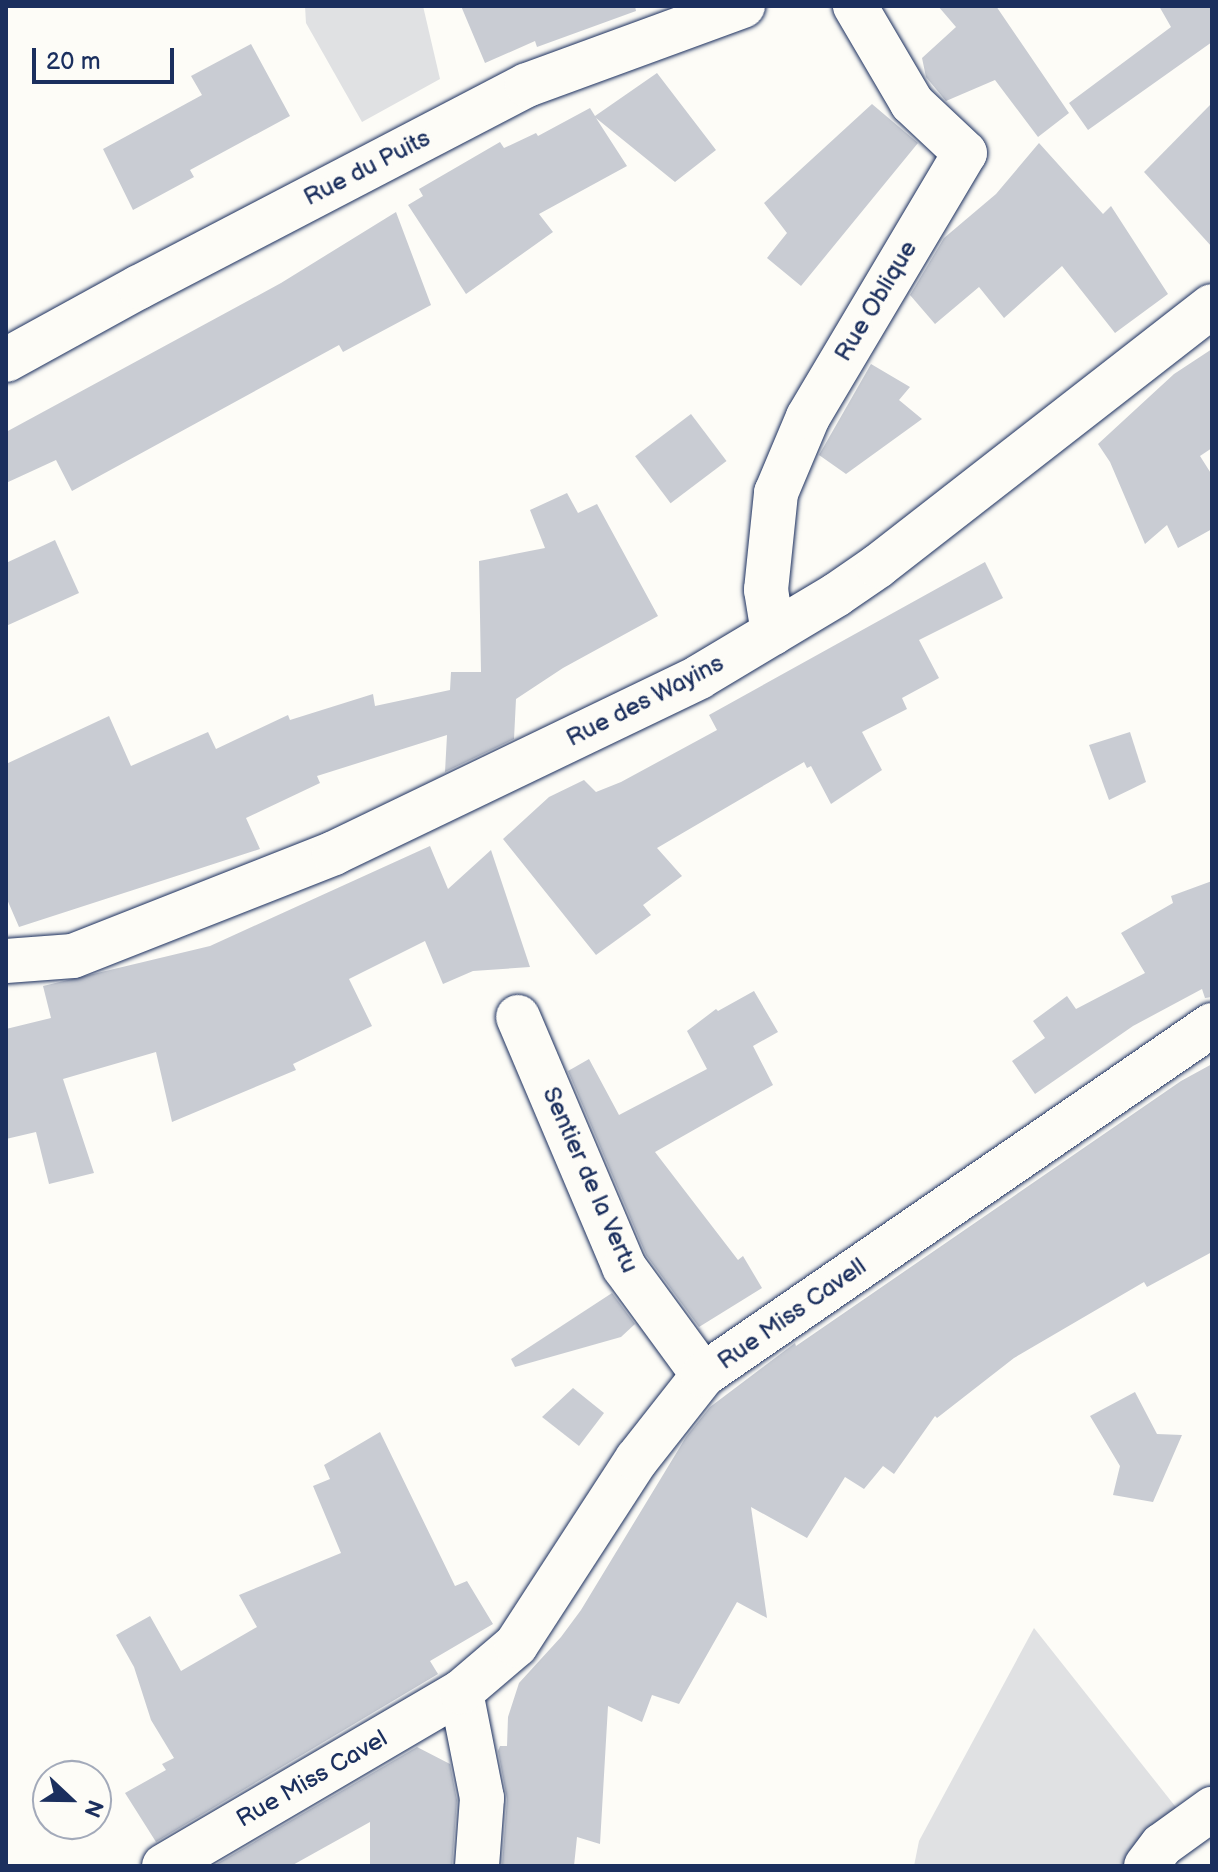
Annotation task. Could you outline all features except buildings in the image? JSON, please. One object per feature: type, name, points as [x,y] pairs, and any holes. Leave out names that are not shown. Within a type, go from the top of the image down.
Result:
[{"type":"street","name":"Rue du Puits","points":[[6,360],[139,287],[527,85],[743,6]]},
{"type":"street","name":"Rue Oblique","points":[[773,633],[766,590],[776,493],[808,417],[965,153],[912,103],[855,6]]},
{"type":"street","name":"Rue des Wayins","points":[[6,961],[73,956],[334,853],[699,677],[878,566],[1212,306]]},
{"type":"street","name":"Sentier de la Vertu","points":[[518,1017],[624,1267],[703,1375]]},
{"type":"street","name":"Rue Miss Cavell","points":[[461,1692],[516,1645],[637,1459],[703,1375],[1212,1025]]},
{"type":"street","name":"Rue Miss Cavel","points":[[164,1866],[461,1692]]},
{"type":"street","points":[[461,1692],[482,1798],[477,1866]]},
{"type":"street","points":[[1146,1866],[1162,1845],[1212,1809]]},
{"type":"shaded area","points":[[305,6],[423,6],[440,79],[362,122],[306,23]]},
{"type":"shaded area","points":[[1034,1628],[1190,1825],[1161,1866],[914,1866],[919,1841]]}]
